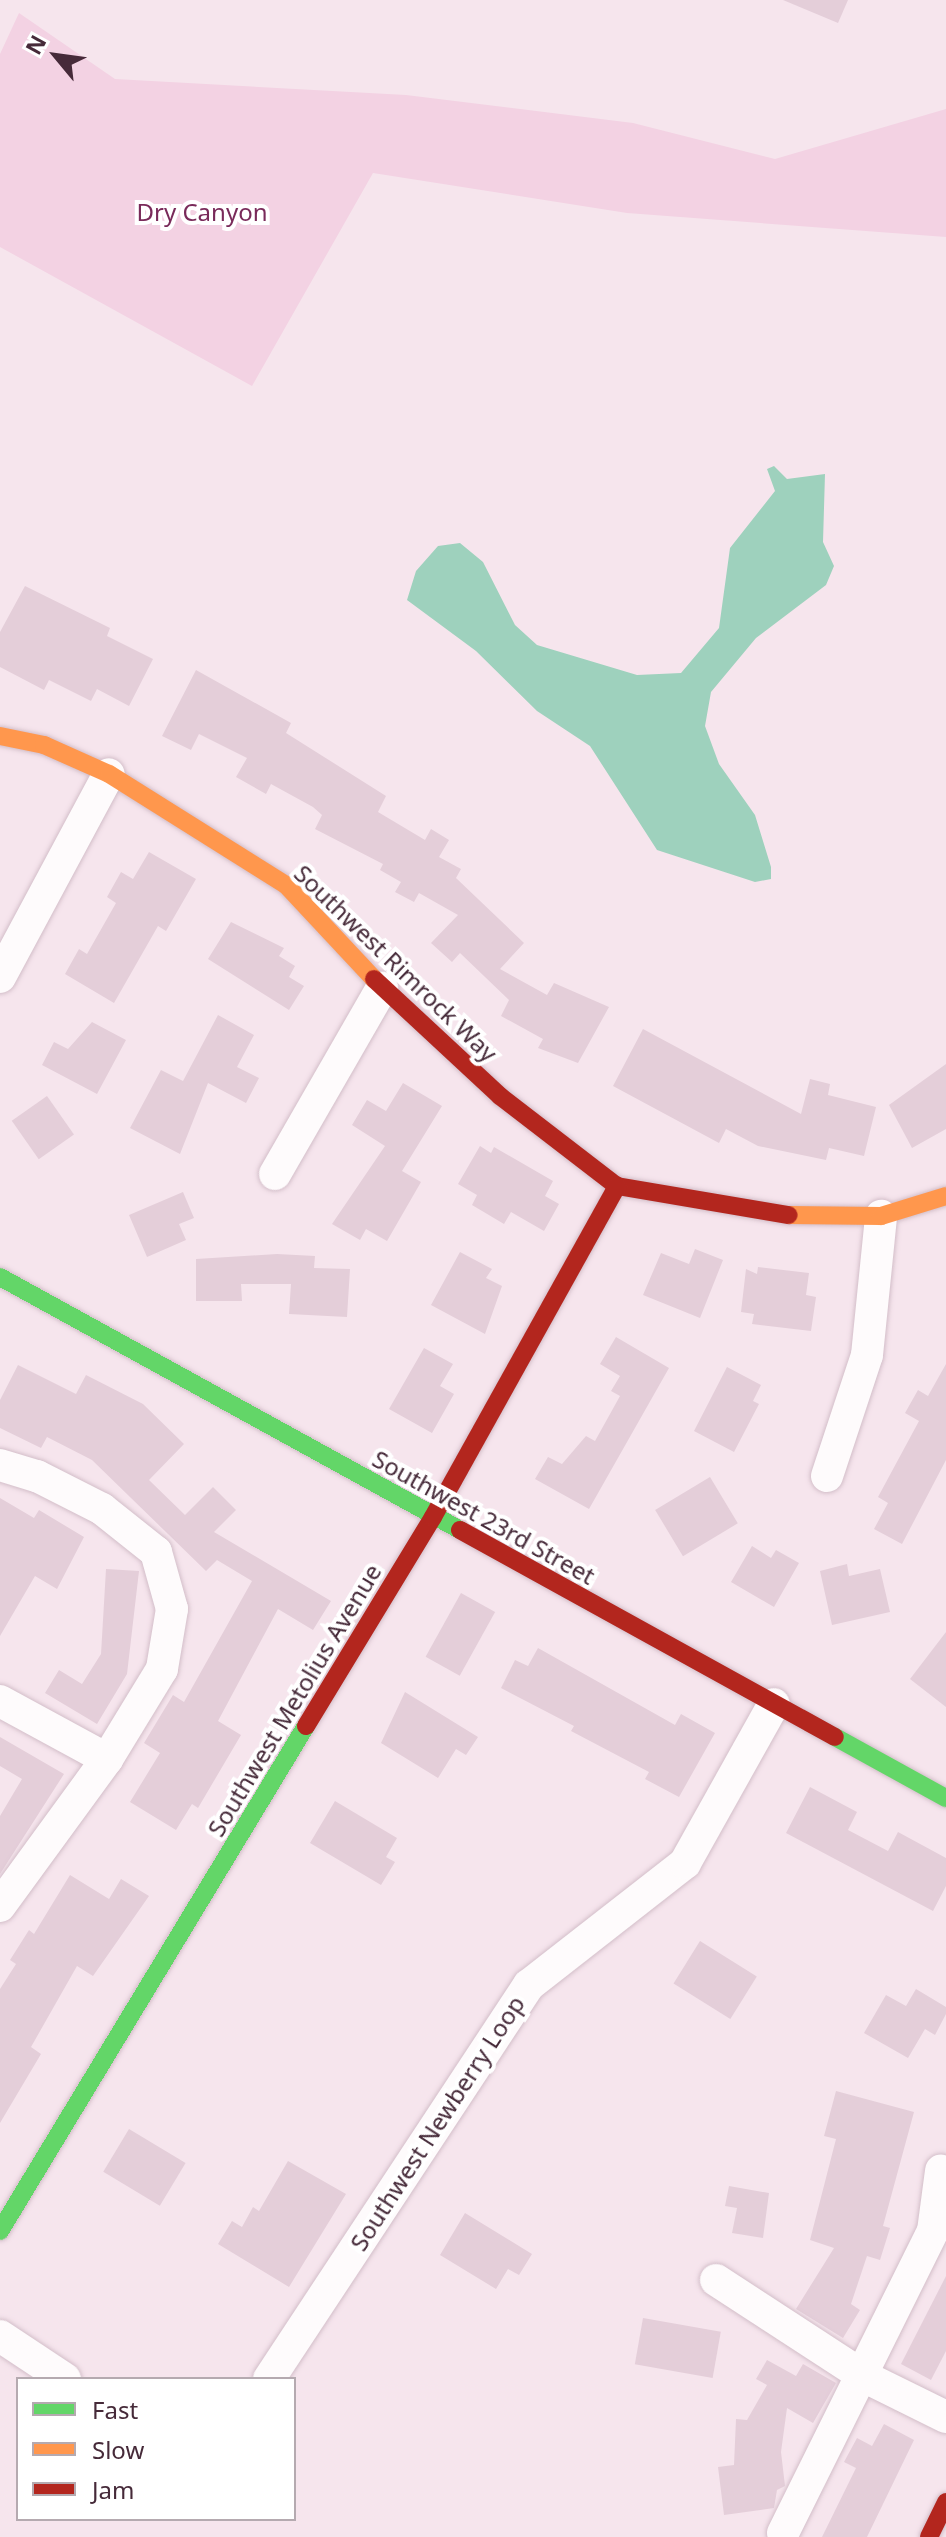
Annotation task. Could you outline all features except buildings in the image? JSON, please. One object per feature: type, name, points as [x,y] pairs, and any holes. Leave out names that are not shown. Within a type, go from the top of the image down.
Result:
[{"type":"street","name":"Southwest Rimrock Way","points":[[0,736],[44,745],[109,774],[286,885],[382,988],[500,1096],[617,1186],[765,1215],[881,1216],[946,1196]]},
{"type":"street","points":[[0,977],[109,774]]},
{"type":"street","points":[[275,1174],[382,988]]},
{"type":"street","name":"Southwest Metolius Avenue","points":[[0,2231],[433,1517],[617,1186]]},
{"type":"street","points":[[827,1476],[867,1355],[881,1216]]},
{"type":"street","name":"Southwest 23rd Street","points":[[0,1277],[946,1798]]},
{"type":"street","points":[[0,1465],[37,1476],[102,1509],[156,1552],[172,1609],[162,1669],[107,1759],[0,1906]]},
{"type":"street","points":[[0,1701],[107,1759]]},
{"type":"street","name":"Southwest Newberry Loop","points":[[270,2377],[529,1985],[685,1863],[774,1704]]},
{"type":"street","points":[[783,2533],[865,2377],[933,2231],[941,2171]]},
{"type":"street","points":[[716,2280],[865,2377],[946,2417]]},
{"type":"street","points":[[0,2336],[62,2377]]},
{"type":"street","points":[[929,2537],[946,2502]]},
{"type":"green space","name":"Dry Canyon","points":[[19,13],[115,79],[406,95],[633,123],[775,159],[946,109],[946,237],[627,213],[373,173],[252,386],[0,247],[0,54]]},
{"type":"shaded area","points":[[774,466],[787,479],[825,474],[823,542],[834,566],[826,585],[756,638],[711,692],[705,726],[719,764],[755,815],[771,867],[771,879],[755,882],[657,850],[590,746],[537,711],[476,651],[407,600],[416,571],[438,546],[460,543],[483,562],[515,625],[537,645],[637,675],[681,673],[719,628],[730,548],[775,491],[767,469]]},
{"type":"traffic: fast","points":[[0,1277],[460,1530]]},
{"type":"traffic: fast","points":[[0,2231],[306,1726]]},
{"type":"traffic: fast","points":[[835,1737],[946,1798]]},
{"type":"traffic: slow","points":[[0,736],[44,745],[109,774],[286,885],[374,979]]},
{"type":"traffic: slow","points":[[789,1215],[881,1216],[946,1196]]},
{"type":"traffic: jam","points":[[374,979],[500,1096],[617,1186],[789,1215]]},
{"type":"traffic: jam","points":[[306,1726],[433,1517],[617,1186]]},
{"type":"traffic: jam","points":[[460,1530],[835,1737]]},
{"type":"traffic: jam","points":[[929,2537],[946,2502]]}]
